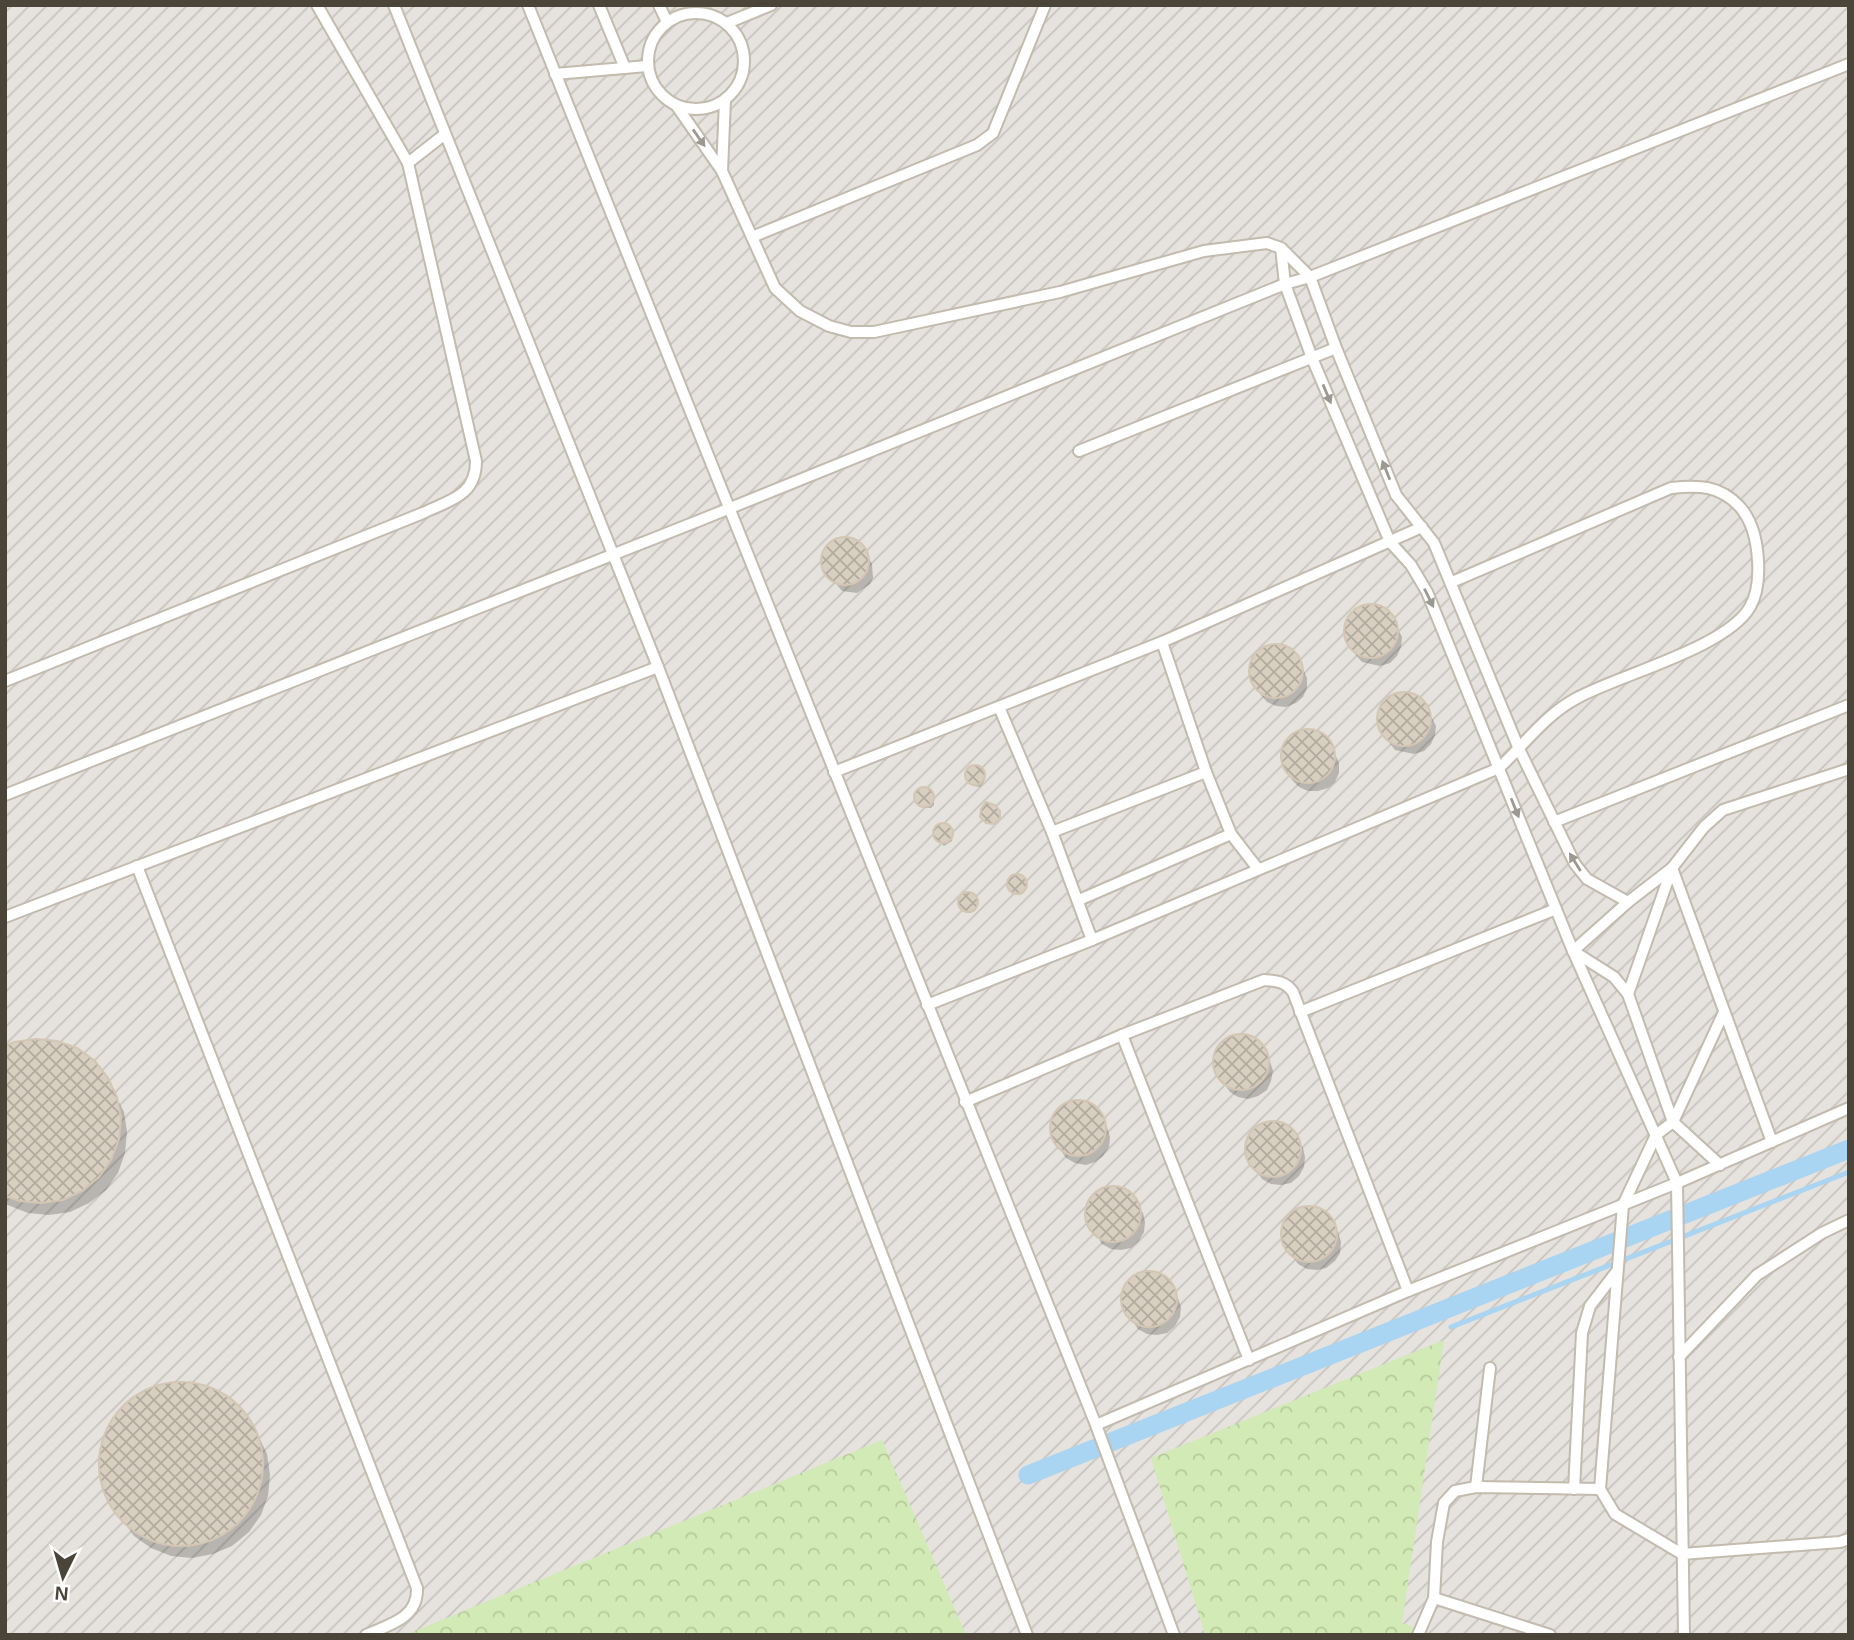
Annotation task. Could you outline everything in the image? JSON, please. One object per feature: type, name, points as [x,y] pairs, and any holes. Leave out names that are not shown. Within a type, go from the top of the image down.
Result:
[{"type":"lane","points":[[5,681],[410,518],[458,496],[469,488],[476,476],[475,461],[408,163],[317,5]]},
{"type":"lane","points":[[394,5],[658,667],[1027,1635]]},
{"type":"lane","points":[[528,5],[1096,1425],[1174,1635]]},
{"type":"lane","points":[[599,5],[625,68]]},
{"type":"lane","points":[[659,5],[667,22]]},
{"type":"lane","points":[[727,23],[771,5]]},
{"type":"lane","points":[[752,237],[985,140],[993,132],[1045,5]]},
{"type":"lane","points":[[676,106],[701,110],[725,100],[741,81],[745,56],[742,44],[727,23],[716,17],[691,13],[667,22],[651,41],[648,66],[650,78],[657,89],[676,106],[722,171],[775,288],[800,311],[829,326],[852,332],[885,330],[1060,292],[1204,251],[1267,243],[1281,248],[1310,277],[1396,495],[1434,543],[1519,749],[1575,864],[1587,879],[1628,902]]},
{"type":"lane","points":[[5,795],[632,548],[1285,284],[1310,277],[1849,64]]},
{"type":"lane","points":[[555,74],[648,66]]},
{"type":"lane","points":[[722,171],[725,100]]},
{"type":"lane","points":[[408,163],[445,134]]},
{"type":"lane","points":[[1281,248],[1285,284],[1312,358],[1390,542],[1411,565],[1427,592],[1573,950],[1677,1183],[1684,1635]]},
{"type":"lane","points":[[1079,451],[1336,348]]},
{"type":"lane","points":[[927,1005],[1092,940],[1499,768],[1548,716],[1578,697],[1706,642],[1733,627],[1750,607],[1758,585],[1756,540],[1750,523],[1739,506],[1721,493],[1699,485],[1671,488],[1452,582]]},
{"type":"lane","points":[[834,772],[1162,642],[1422,527]]},
{"type":"lane","points":[[1162,642],[1206,772],[1231,834],[1258,870]]},
{"type":"lane","points":[[5,917],[658,667]]},
{"type":"lane","points":[[1554,822],[1849,705]]},
{"type":"lane","points":[[999,707],[1052,832],[1092,940]]},
{"type":"lane","points":[[1573,950],[1672,868],[1704,827],[1723,810],[1849,769]]},
{"type":"lane","points":[[1052,832],[1206,772]]},
{"type":"lane","points":[[1079,900],[1231,834]]},
{"type":"lane","points":[[136,866],[417,1588],[417,1601],[410,1613],[366,1635]]},
{"type":"lane","points":[[1628,993],[1672,868]]},
{"type":"lane","points":[[1672,868],[1772,1142]]},
{"type":"lane","points":[[1300,1012],[1556,909]]},
{"type":"lane","points":[[1573,950],[1614,976],[1628,993],[1673,1122],[1720,1165]]},
{"type":"lane","points":[[965,1101],[1122,1035],[1264,980],[1288,985],[1408,1292]]},
{"type":"lane","points":[[1724,1012],[1673,1122],[1656,1135],[1623,1205],[1600,1489],[1615,1514],[1682,1554],[1840,1542],[1849,1539]]},
{"type":"lane","points":[[1122,1035],[1250,1360]]},
{"type":"lane","points":[[1096,1425],[1408,1292],[1720,1165],[1849,1108]]},
{"type":"lane","points":[[1679,1357],[1757,1275],[1822,1233],[1849,1220]]},
{"type":"lane","points":[[1574,1489],[1583,1333],[1590,1306],[1618,1270]]},
{"type":"lane","points":[[1476,1487],[1490,1368]]},
{"type":"lane","points":[[1418,1635],[1434,1598],[1437,1542],[1444,1503],[1455,1491],[1476,1487],[1600,1489]]},
{"type":"lane","points":[[1434,1598],[1550,1635]]},
{"type":"shaded area","points":[[5,5],[1849,5],[1849,1635],[5,1635]]},
{"type":"green space","points":[[1444,1340],[1402,1623],[1435,1635],[1205,1635],[1151,1458]]},
{"type":"green space","points":[[882,1440],[966,1635],[405,1635]]},
{"type":"building","points":[[845,537],[862,544],[869,561],[862,578],[845,585],[828,578],[821,561],[828,544]]},
{"type":"building","points":[[1371,604],[1390,612],[1398,631],[1390,650],[1371,658],[1352,650],[1344,631],[1352,612]]},
{"type":"building","points":[[1276,644],[1295,652],[1303,671],[1295,690],[1276,698],[1257,690],[1249,671],[1257,652]]},
{"type":"building","points":[[1404,692],[1423,700],[1431,719],[1423,738],[1404,746],[1385,738],[1377,719],[1385,700]]},
{"type":"building","points":[[1308,729],[1327,737],[1335,756],[1327,775],[1308,783],[1289,775],[1281,756],[1289,737]]},
{"type":"building","points":[[971,765],[979,765],[985,775],[979,785],[971,785],[965,779],[965,771]]},
{"type":"building","points":[[920,787],[928,787],[934,797],[928,807],[920,807],[914,801],[914,793]]},
{"type":"building","points":[[986,802],[995,805],[1000,811],[1000,819],[994,824],[986,823],[980,817]]},
{"type":"building","points":[[939,823],[947,823],[953,833],[947,843],[939,843],[933,837],[933,829]]},
{"type":"building","points":[[1017,874],[1024,877],[1027,884],[1024,891],[1017,894],[1010,891],[1007,884],[1010,877]]},
{"type":"building","points":[[968,892],[975,895],[978,902],[975,909],[968,912],[961,909],[958,902],[961,895]]},
{"type":"building","points":[[1241,1034],[1261,1042],[1269,1062],[1261,1082],[1241,1090],[1221,1082],[1213,1062],[1221,1042]]},
{"type":"building","points":[[36,1039],[57,1041],[77,1048],[95,1061],[108,1078],[117,1097],[121,1118],[119,1139],[111,1160],[99,1177],[82,1191],[63,1200],[41,1203],[5,1196],[5,1046]]},
{"type":"building","points":[[1078,1100],[1089,1102],[1098,1108],[1104,1117],[1104,1139],[1098,1148],[1089,1154],[1078,1156],[1067,1154],[1058,1148],[1052,1139],[1050,1128],[1052,1117],[1058,1108],[1067,1102]]},
{"type":"building","points":[[1273,1121],[1293,1129],[1301,1149],[1293,1169],[1273,1177],[1253,1169],[1245,1149],[1253,1129]]},
{"type":"building","points":[[1113,1186],[1124,1188],[1133,1194],[1139,1203],[1139,1225],[1133,1234],[1124,1240],[1113,1242],[1102,1240],[1093,1234],[1087,1225],[1085,1214],[1087,1203],[1093,1194],[1102,1188]]},
{"type":"building","points":[[1309,1206],[1324,1211],[1332,1219],[1337,1234],[1332,1249],[1324,1257],[1309,1262],[1294,1257],[1286,1249],[1281,1234],[1286,1219],[1294,1211]]},
{"type":"building","points":[[1149,1271],[1160,1273],[1169,1279],[1175,1288],[1175,1310],[1169,1319],[1160,1325],[1149,1327],[1138,1325],[1129,1319],[1123,1310],[1121,1299],[1123,1288],[1129,1279],[1138,1273]]},
{"type":"building","points":[[181,1382],[212,1388],[239,1406],[257,1433],[263,1464],[257,1495],[239,1522],[212,1540],[181,1546],[150,1540],[123,1522],[105,1495],[99,1464],[105,1433],[123,1406],[150,1388]]},
{"type":"waterway","points":[[1028,1475],[1849,1149]]},
{"type":"waterway","points":[[1451,1327],[1849,1172]]}]
